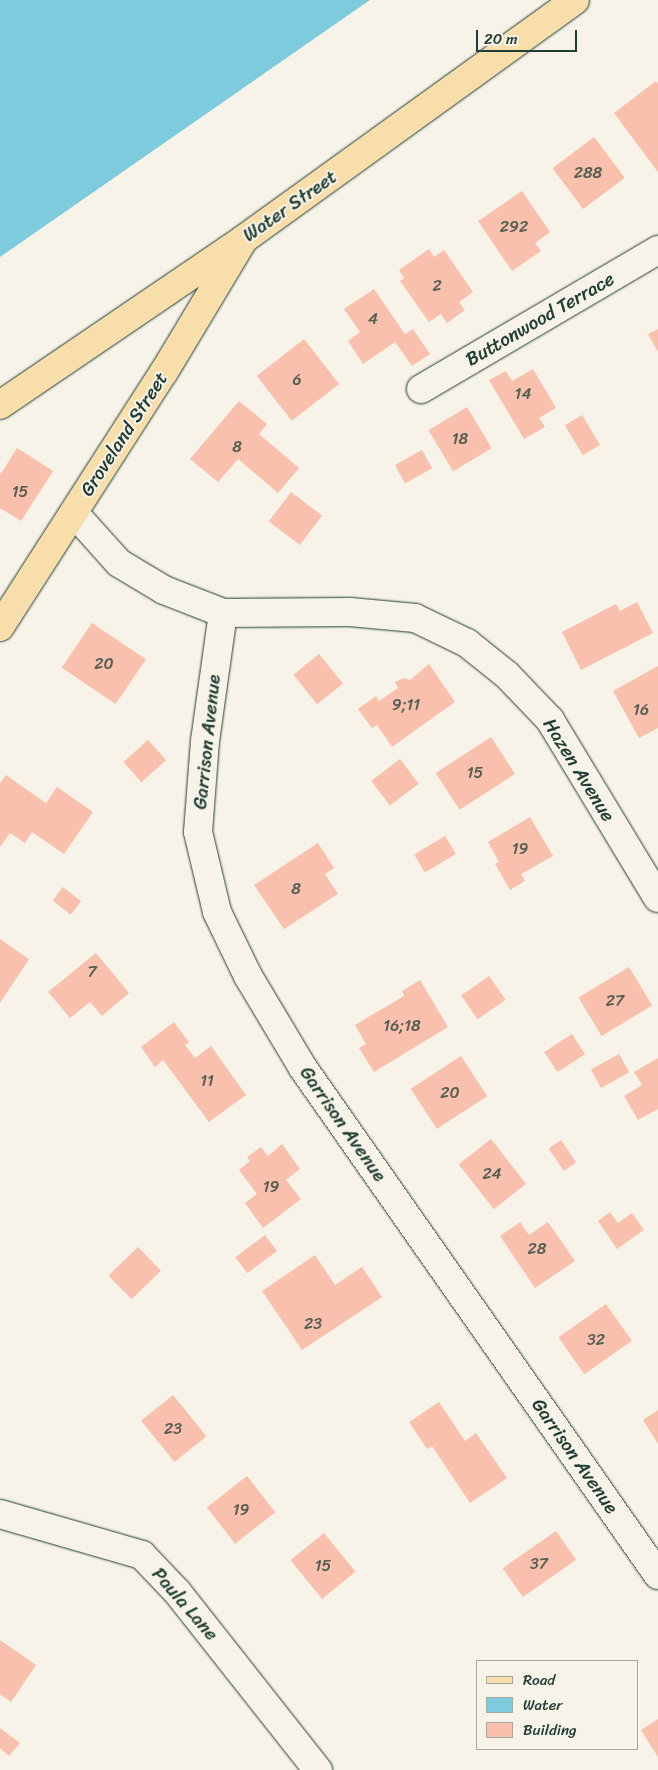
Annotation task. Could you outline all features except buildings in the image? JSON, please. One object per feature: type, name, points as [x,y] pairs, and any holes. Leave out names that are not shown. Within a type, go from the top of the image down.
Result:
[{"type":"main road","name":"Water Street","points":[[0,405],[244,239],[575,0]]},
{"type":"main road","name":"Groveland Street","points":[[0,627],[74,513],[244,239]]},
{"type":"street","name":"Buttonwood Terrace","points":[[422,389],[658,250]]},
{"type":"street","points":[[74,513],[119,563],[164,590],[223,613]]},
{"type":"street","name":"Hazen Avenue","points":[[223,613],[350,612],[415,618],[467,643],[507,675],[550,720],[658,898]]},
{"type":"street","name":"Garrison Avenue","points":[[223,613],[205,741],[198,832],[216,912],[248,976],[303,1068],[658,1575]]},
{"type":"street","name":"Paula Lane","points":[[0,1514],[142,1555],[184,1600],[318,1770]]},
{"type":"water","points":[[0,0],[370,0],[0,257]]}]
